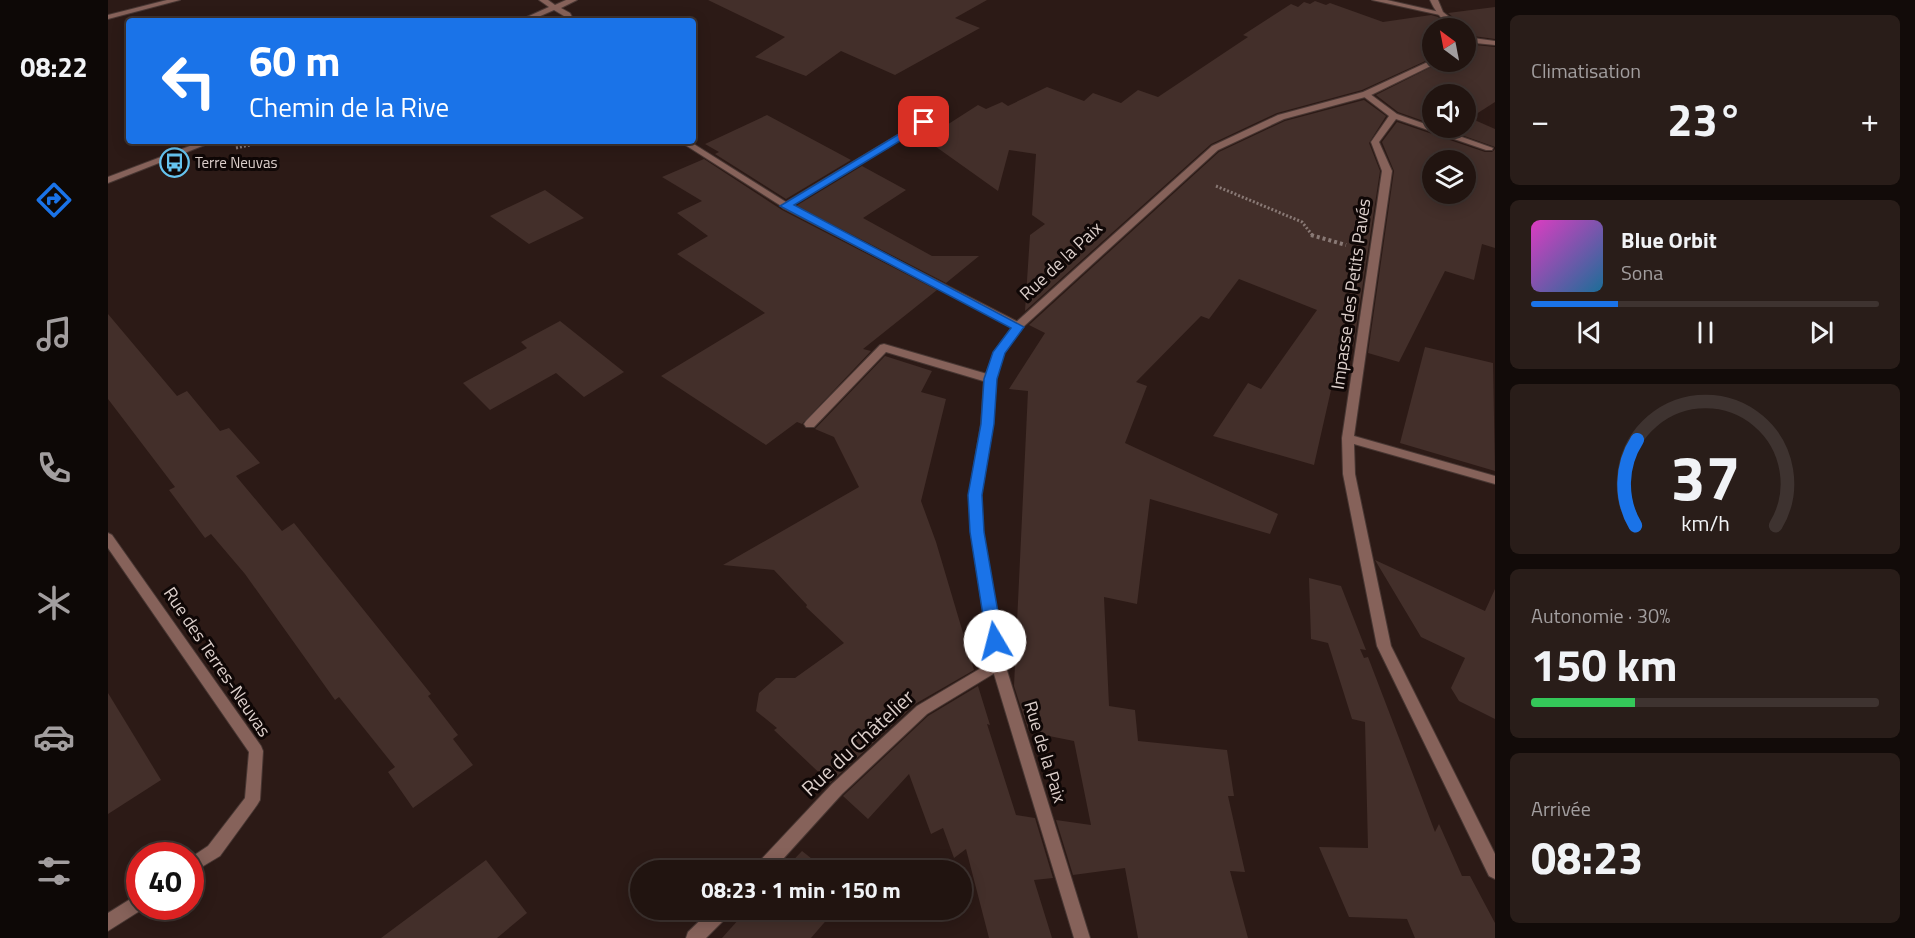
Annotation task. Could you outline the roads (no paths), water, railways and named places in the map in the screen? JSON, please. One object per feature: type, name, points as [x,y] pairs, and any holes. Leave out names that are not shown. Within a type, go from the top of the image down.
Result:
[{"type":"street","points":[[108,17],[176,0]]},
{"type":"street","points":[[543,0],[568,18]]},
{"type":"street","points":[[529,18],[573,0]]},
{"type":"street","points":[[1376,0],[1440,13],[1446,18]]},
{"type":"street","points":[[1434,0],[1440,13]]},
{"type":"street","points":[[1476,42],[1495,43]]},
{"type":"street","name":"Rue de la Paix","points":[[1082,938],[998,664],[975,513],[975,495],[987,424],[990,379],[999,352],[1018,327],[1215,148],[1281,117],[1366,94],[1422,68]]},
{"type":"street","points":[[1366,94],[1394,116],[1490,148]]},
{"type":"street","name":"Impasse des Petits Pavés","points":[[1394,116],[1375,142],[1387,171],[1348,438],[1349,474],[1384,646],[1495,871]]},
{"type":"street","points":[[786,206],[924,122]]},
{"type":"street","points":[[108,180],[203,144]]},
{"type":"street","points":[[688,144],[786,206],[1018,327]]},
{"type":"street","points":[[810,424],[884,348],[990,379]]},
{"type":"street","points":[[1348,438],[1495,480]]},
{"type":"street","name":"Rue des Terres-Neuvas","points":[[108,538],[256,751],[252,800],[214,850],[204,857]]},
{"type":"street","name":"Rue du Châtelier","points":[[771,860],[837,789],[922,710],[998,664]]},
{"type":"street","points":[[108,922],[126,910]]},
{"type":"street","points":[[694,938],[712,920]]},
{"type":"place","name":"Terre Neuvas","points":[[174,163]]}]
